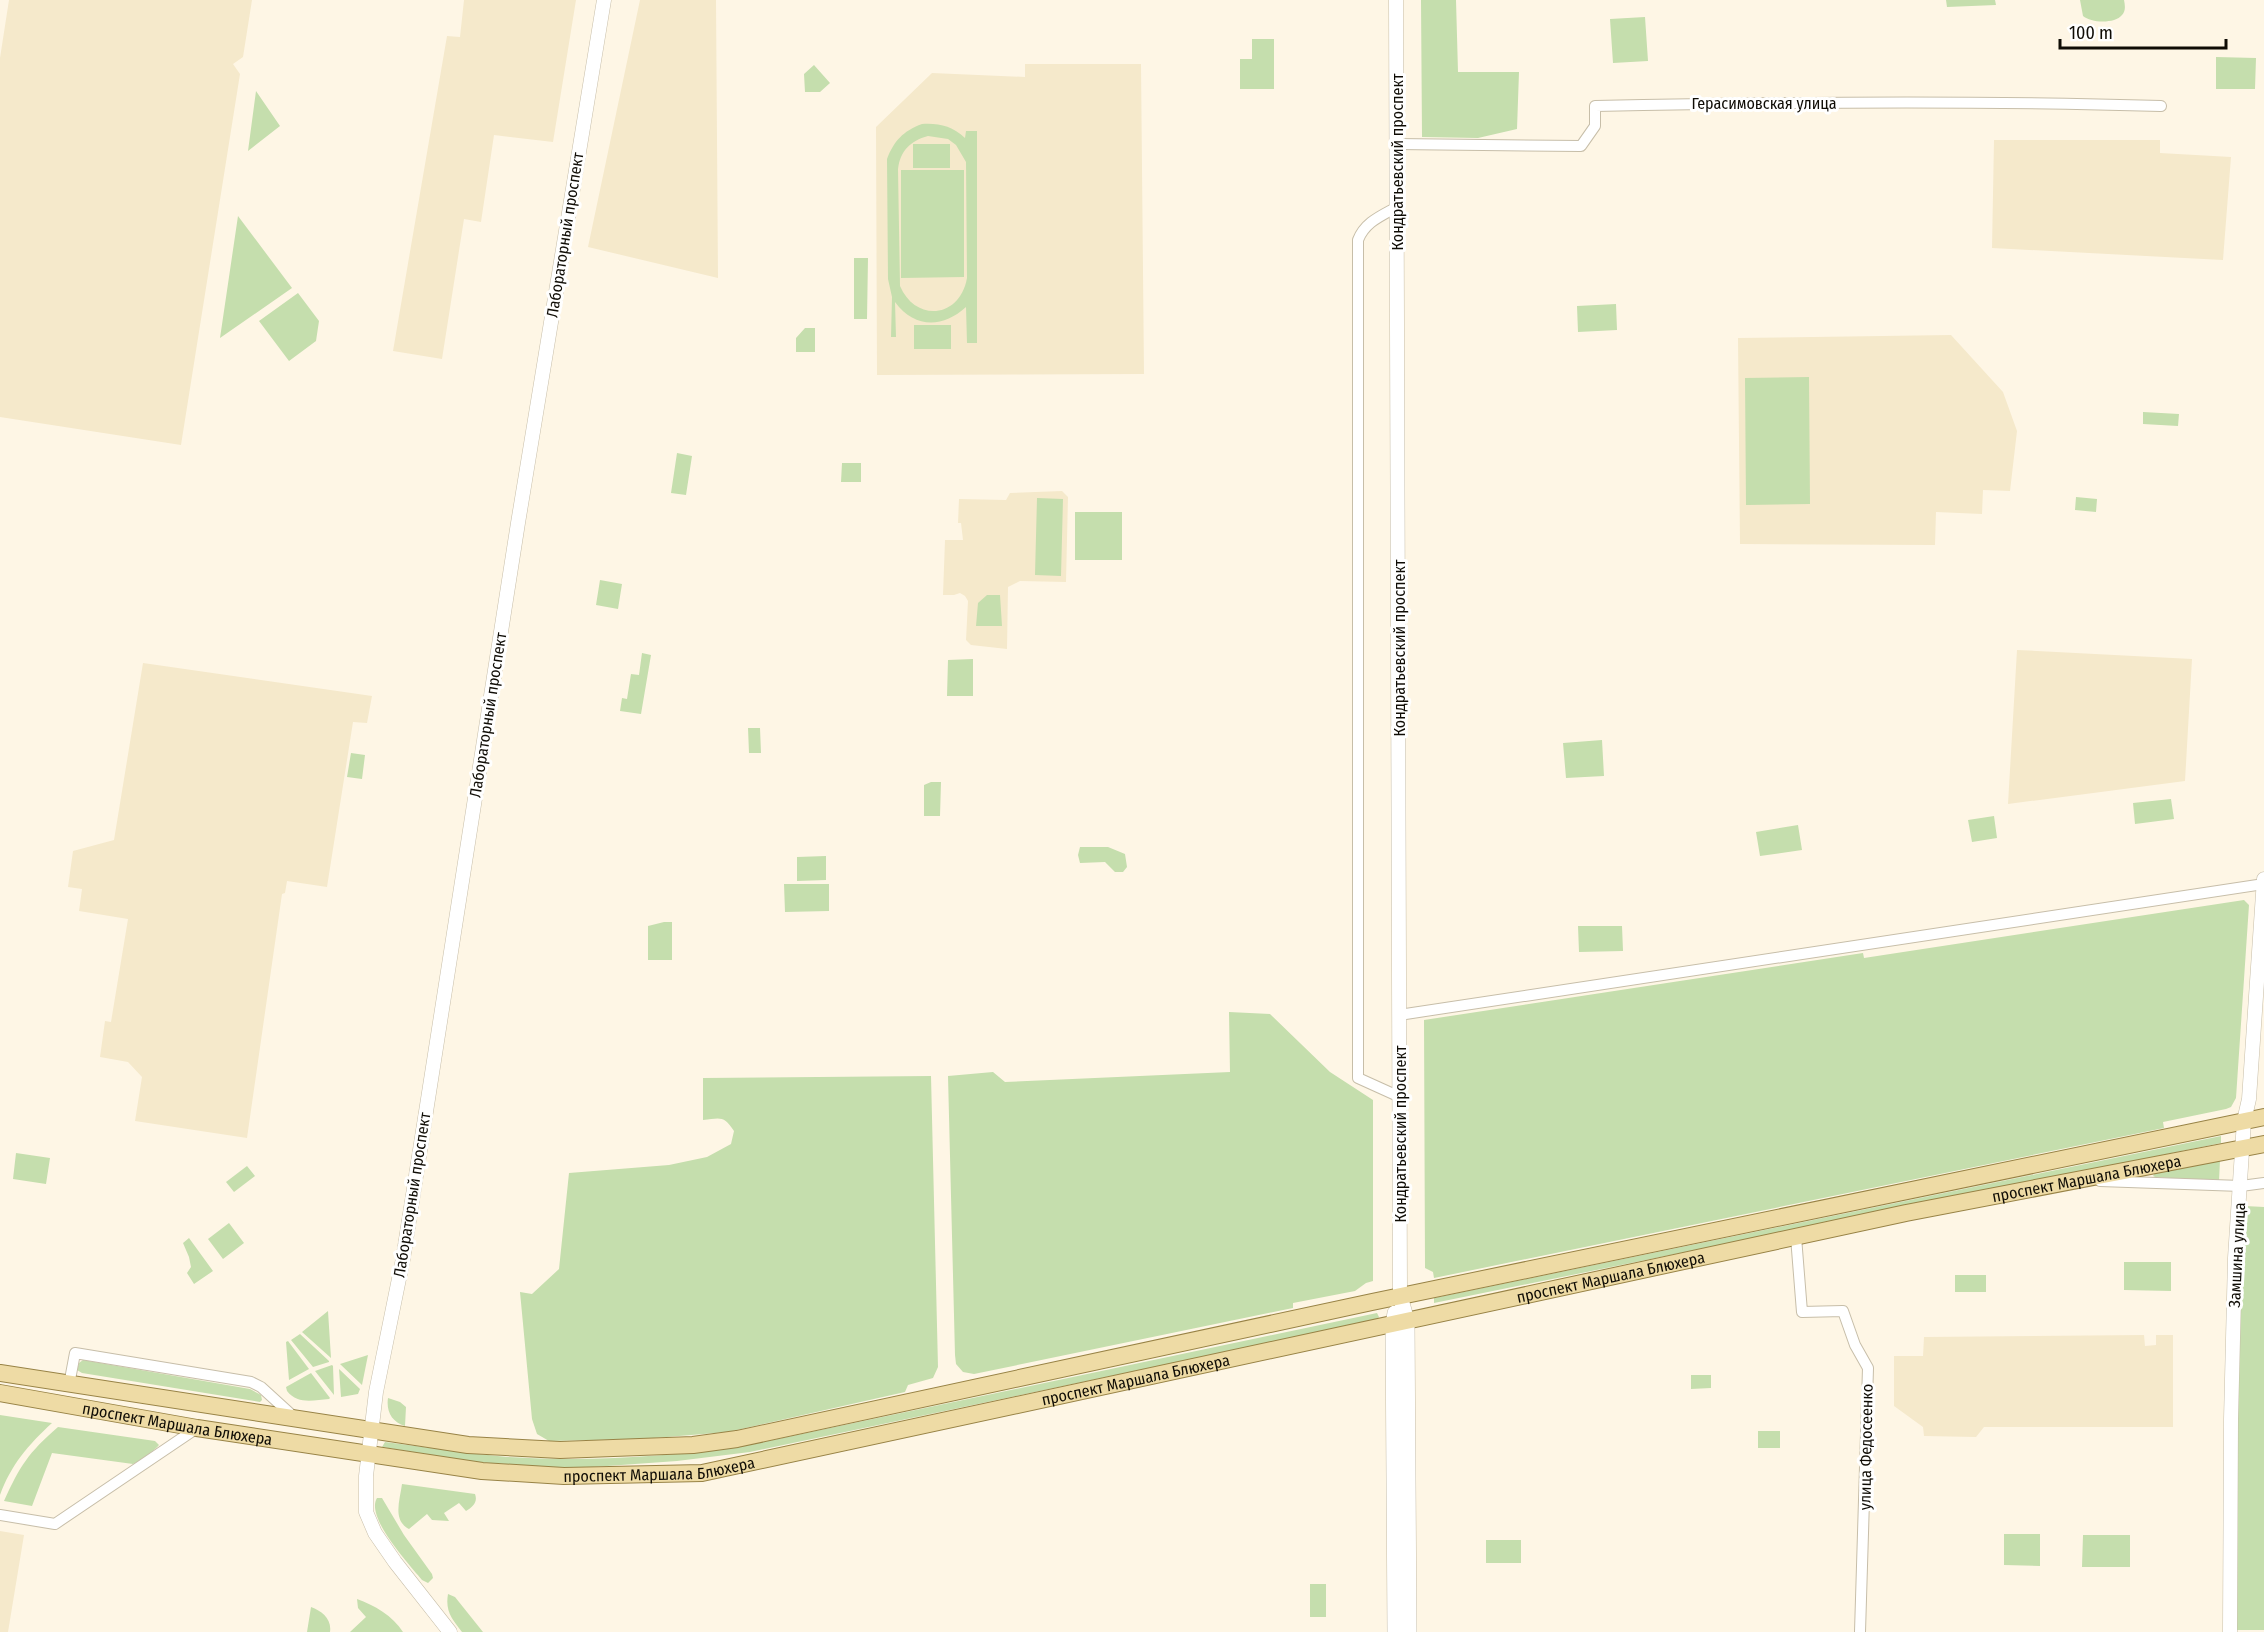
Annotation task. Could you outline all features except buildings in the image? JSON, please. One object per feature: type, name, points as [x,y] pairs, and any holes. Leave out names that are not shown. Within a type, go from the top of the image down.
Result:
[{"type":"main road","name":"проспект Маршала Блюхера","points":[[0,1373],[468,1445],[560,1450],[693,1445],[749,1436],[1400,1296],[2264,1118]]},
{"type":"main road","name":"проспект Маршала Блюхера","points":[[0,1393],[197,1428],[510,1474],[564,1476],[702,1473],[1796,1237],[2264,1144]]},
{"type":"main road","name":"Кондратьевский проспект","points":[[1395,1632],[1400,1296]]},
{"type":"main road","name":"Кондратьевский проспект","points":[[1400,1323],[1409,1632]]},
{"type":"main road","points":[[72,1385],[79,1394],[78,1400],[72,1406]]},
{"type":"street","name":"Лабораторный проспект","points":[[450,1632],[375,1533],[366,1512],[368,1454],[376,1392],[403,1259],[517,531],[604,0]]},
{"type":"street","name":"Кондратьевский проспект","points":[[1396,0],[1400,1296]]},
{"type":"street","name":"Герасимовская улица","points":[[1396,144],[1581,146],[1595,126],[1595,106],[1739,103],[2064,103],[2161,106]]},
{"type":"street","points":[[1397,207],[1362,229],[1358,240],[1358,1078],[1400,1097]]},
{"type":"street","name":"Замшина улица","points":[[2230,1632],[2232,1361],[2236,1252],[2244,1121],[2249,1099],[2264,879]]},
{"type":"street","points":[[1400,1015],[2264,884]]},
{"type":"street","points":[[2077,1180],[2241,1186],[2264,1183]]},
{"type":"street","name":"улица Федосеенко","points":[[1796,1237],[1802,1312],[1843,1311],[1855,1345],[1868,1368],[1860,1632]]},
{"type":"street","points":[[72,1385],[75,1353],[251,1382],[261,1386],[296,1418]]},
{"type":"street","points":[[0,1515],[55,1524],[197,1428]]},
{"type":"shaded area","points":[[9,0],[252,0],[243,57],[233,64],[240,74],[181,445],[0,417],[0,58]]},
{"type":"shaded area","points":[[464,0],[576,0],[553,142],[494,135],[481,222],[464,219],[442,359],[393,351],[447,36],[460,37]]},
{"type":"shaded area","points":[[640,0],[716,0],[718,278],[588,247]]},
{"type":"shaded area","points":[[1025,64],[1141,64],[1144,374],[877,375],[876,127],[932,73],[1025,77]]},
{"type":"shaded area","points":[[1994,140],[2160,140],[2160,153],[2231,157],[2223,260],[1992,248]]},
{"type":"shaded area","points":[[1951,335],[2003,392],[2017,431],[2010,491],[1983,490],[1982,514],[1936,512],[1935,545],[1740,544],[1738,338]]},
{"type":"shaded area","points":[[1062,491],[1068,497],[1066,582],[1020,581],[1008,587],[1007,649],[971,645],[966,640],[968,601],[960,593],[943,595],[945,540],[963,540],[961,523],[958,523],[959,499],[1006,500],[1010,493]]},
{"type":"shaded area","points":[[2017,650],[2192,659],[2185,781],[2008,804]]},
{"type":"shaded area","points":[[143,663],[372,696],[367,723],[353,722],[327,887],[287,881],[285,893],[282,894],[247,1138],[135,1121],[142,1077],[128,1062],[100,1057],[105,1021],[111,1022],[128,919],[79,911],[82,889],[68,887],[73,851],[114,840]]},
{"type":"shaded area","points":[[2144,1335],[2145,1346],[2156,1345],[2156,1335],[2173,1335],[2173,1427],[1984,1427],[1976,1437],[1924,1436],[1923,1427],[1894,1406],[1894,1356],[1923,1356],[1924,1337]]},
{"type":"shaded area","points":[[0,1531],[24,1535],[8,1632],[0,1632]]},
{"type":"green space","points":[[1421,0],[1456,0],[1458,72],[1519,72],[1517,129],[1478,138],[1422,137]]},
{"type":"green space","points":[[1946,0],[1995,0],[1996,5],[1947,7]]},
{"type":"green space","points":[[2080,0],[2124,0],[2125,10],[2119,18],[2114,20],[2103,22],[2091,20],[2083,16]]},
{"type":"green space","points":[[1645,17],[1648,61],[1613,63],[1610,19]]},
{"type":"green space","points":[[1252,39],[1274,39],[1274,89],[1240,89],[1240,59],[1252,59]]},
{"type":"green space","points":[[2216,57],[2256,58],[2255,89],[2216,89]]},
{"type":"green space","points":[[814,65],[830,83],[820,92],[805,92],[804,74]]},
{"type":"green space","points":[[256,91],[280,126],[248,151]]},
{"type":"green space","points":[[922,124],[950,128],[965,138],[966,131],[977,131],[977,343],[967,343],[966,307],[948,319],[929,322],[911,317],[895,302],[896,337],[891,337],[892,297],[888,279],[887,159],[900,137]],"holes":[[[928,136],[948,139],[956,145],[966,162],[967,278],[963,291],[956,301],[947,308],[937,311],[926,310],[916,306],[907,298],[900,286],[898,169],[901,157],[911,144]]]},
{"type":"green space","points":[[913,144],[950,144],[950,168],[913,168]]},
{"type":"green space","points":[[901,170],[964,170],[964,277],[901,278]]},
{"type":"green space","points":[[238,216],[292,288],[220,338]]},
{"type":"green space","points":[[854,258],[868,258],[867,319],[854,319]]},
{"type":"green space","points":[[298,293],[319,321],[316,341],[289,361],[259,321]]},
{"type":"green space","points":[[1616,304],[1617,330],[1578,332],[1577,306]]},
{"type":"green space","points":[[914,325],[951,325],[951,349],[914,349]]},
{"type":"green space","points":[[805,328],[815,328],[815,352],[796,352],[796,338]]},
{"type":"green space","points":[[1809,377],[1810,504],[1746,505],[1745,378]]},
{"type":"green space","points":[[2143,412],[2179,414],[2178,426],[2143,424]]},
{"type":"green space","points":[[677,453],[692,456],[686,495],[671,493]]},
{"type":"green space","points":[[842,463],[861,463],[861,482],[841,482]]},
{"type":"green space","points":[[2076,497],[2097,499],[2096,512],[2075,510]]},
{"type":"green space","points":[[1037,498],[1063,499],[1061,576],[1035,575]]},
{"type":"green space","points":[[1075,512],[1122,512],[1122,560],[1075,560]]},
{"type":"green space","points":[[600,580],[622,584],[618,609],[596,605]]},
{"type":"green space","points":[[987,595],[1000,595],[1002,626],[976,626],[978,603]]},
{"type":"green space","points":[[642,653],[651,655],[641,714],[620,711],[622,698],[627,699],[631,674],[639,675]]},
{"type":"green space","points":[[973,659],[973,696],[947,696],[948,660]]},
{"type":"green space","points":[[748,728],[760,728],[761,753],[749,753]]},
{"type":"green space","points":[[1602,740],[1604,776],[1566,778],[1563,743]]},
{"type":"green space","points":[[351,753],[365,755],[362,779],[347,777]]},
{"type":"green space","points":[[941,782],[940,816],[924,816],[924,785]]},
{"type":"green space","points":[[2171,799],[2174,819],[2135,824],[2133,803]]},
{"type":"green space","points":[[1994,816],[1997,838],[1972,842],[1968,820]]},
{"type":"green space","points":[[1798,825],[1802,850],[1760,856],[1756,832]]},
{"type":"green space","points":[[1080,847],[1108,847],[1125,854],[1127,867],[1123,872],[1115,872],[1105,862],[1080,863],[1078,855]]},
{"type":"green space","points":[[826,856],[826,880],[797,881],[797,857]]},
{"type":"green space","points":[[784,884],[829,884],[829,911],[785,912]]},
{"type":"green space","points":[[2244,900],[2249,905],[2236,1098],[2231,1107],[2163,1122],[2164,1128],[1434,1278],[1433,1272],[1425,1268],[1424,1020],[1863,953],[1864,958]]},
{"type":"green space","points":[[672,922],[672,960],[648,960],[648,926]]},
{"type":"green space","points":[[1578,926],[1622,926],[1623,951],[1579,952]]},
{"type":"green space","points":[[1229,1012],[1270,1014],[1330,1072],[1373,1100],[1373,1281],[1355,1291],[1293,1303],[1293,1308],[974,1374],[963,1372],[956,1364],[955,1355],[948,1076],[993,1072],[1005,1082],[1230,1072]]},
{"type":"green space","points":[[931,1076],[938,1367],[933,1378],[908,1385],[905,1392],[728,1432],[642,1439],[549,1441],[537,1434],[532,1419],[520,1292],[532,1294],[559,1269],[569,1173],[669,1165],[707,1157],[731,1144],[734,1131],[727,1122],[718,1118],[703,1120],[703,1078]]},
{"type":"green space","points":[[2221,1136],[2221,1143],[1434,1303],[1434,1298]]},
{"type":"green space","points":[[16,1153],[50,1158],[46,1184],[13,1179]]},
{"type":"green space","points":[[2220,1160],[2219,1181],[2153,1176],[2155,1173]]},
{"type":"green space","points":[[247,1166],[255,1176],[234,1192],[226,1182]]},
{"type":"green space","points":[[2245,1206],[2264,1207],[2264,1630],[2236,1630],[2238,1365]]},
{"type":"green space","points":[[229,1223],[244,1243],[223,1259],[208,1239]]},
{"type":"green space","points":[[189,1238],[213,1271],[194,1284],[187,1273],[191,1267],[183,1243]]},
{"type":"green space","points":[[2124,1262],[2171,1262],[2171,1291],[2124,1290]]},
{"type":"green space","points":[[1955,1275],[1986,1275],[1986,1292],[1955,1292]]},
{"type":"green space","points":[[328,1311],[331,1358],[302,1332]]},
{"type":"green space","points":[[1377,1313],[1379,1317],[1377,1320],[750,1452],[677,1461],[593,1467],[548,1467],[476,1462],[382,1447],[385,1442],[507,1457],[568,1459],[659,1455],[749,1445]]},
{"type":"green space","points":[[300,1334],[329,1362],[313,1367],[291,1340]]},
{"type":"green space","points":[[288,1341],[309,1369],[289,1380],[286,1342]]},
{"type":"green space","points":[[368,1355],[362,1385],[340,1364]]},
{"type":"green space","points":[[83,1360],[250,1389],[261,1395],[262,1400],[260,1402],[82,1373],[77,1370],[79,1363]]},
{"type":"green space","points":[[333,1366],[334,1395],[315,1371]]},
{"type":"green space","points":[[339,1369],[360,1389],[358,1394],[341,1397]]},
{"type":"green space","points":[[311,1373],[329,1399],[301,1400],[287,1391],[286,1387]]},
{"type":"green space","points":[[1691,1375],[1711,1375],[1711,1388],[1691,1389]]},
{"type":"green space","points":[[388,1398],[406,1407],[405,1426],[391,1416]]},
{"type":"green space","points":[[0,1415],[52,1423],[21,1456],[9,1474],[0,1495]]},
{"type":"green space","points":[[58,1427],[155,1441],[159,1445],[147,1456],[133,1464],[52,1453],[32,1506],[4,1501],[26,1461]]},
{"type":"green space","points":[[1758,1431],[1780,1431],[1780,1448],[1758,1448]]},
{"type":"green space","points":[[402,1484],[475,1494],[475,1502],[466,1511],[459,1503],[444,1513],[449,1521],[432,1520],[427,1514],[409,1529],[400,1520],[399,1515]]},
{"type":"green space","points":[[377,1498],[382,1498],[404,1535],[432,1574],[433,1578],[428,1583],[422,1580],[390,1540],[377,1517],[375,1506]]},
{"type":"green space","points":[[2004,1534],[2040,1534],[2040,1566],[2004,1565]]},
{"type":"green space","points":[[2083,1535],[2130,1535],[2130,1567],[2082,1567]]},
{"type":"green space","points":[[1486,1540],[1521,1540],[1521,1563],[1486,1563]]},
{"type":"green space","points":[[1310,1584],[1326,1584],[1326,1617],[1310,1617]]},
{"type":"green space","points":[[448,1594],[455,1597],[483,1632],[462,1632],[448,1610]]},
{"type":"green space","points":[[357,1599],[383,1612],[403,1632],[350,1632],[366,1617],[358,1608]]},
{"type":"green space","points":[[311,1607],[325,1616],[330,1632],[307,1632]]}]
